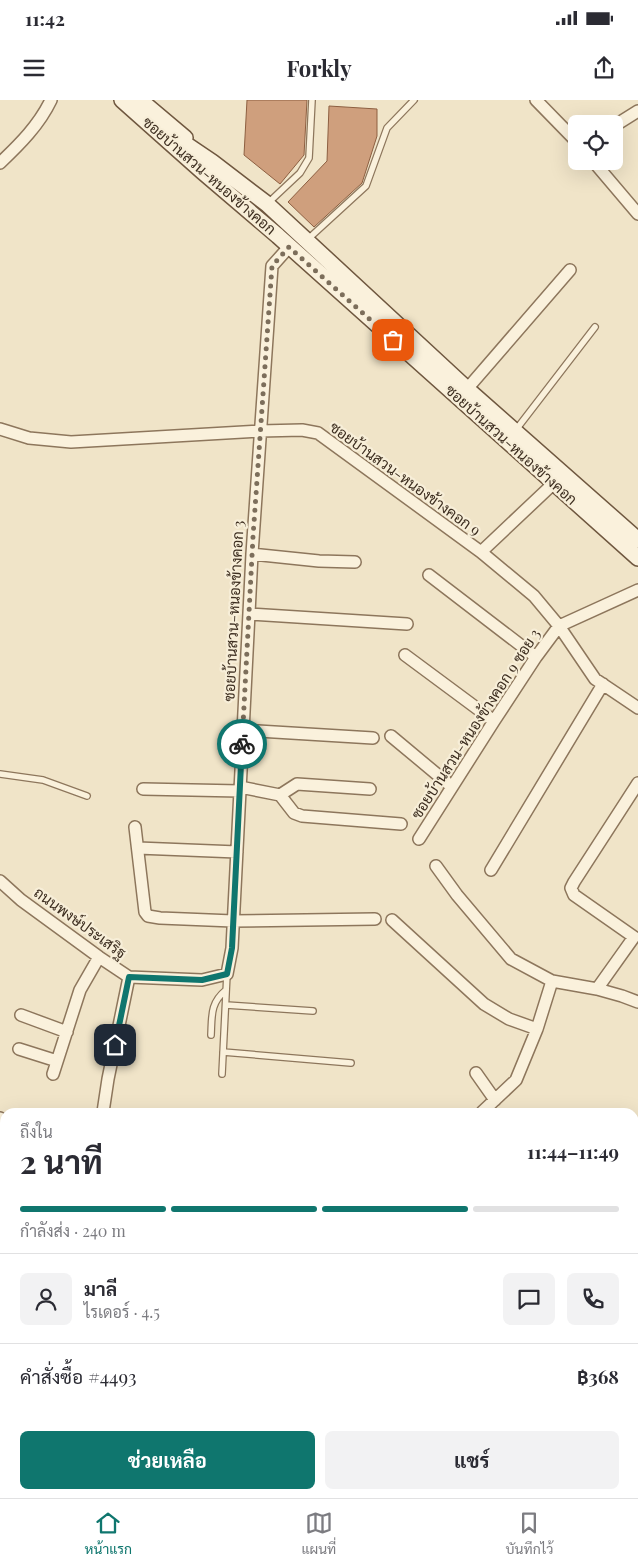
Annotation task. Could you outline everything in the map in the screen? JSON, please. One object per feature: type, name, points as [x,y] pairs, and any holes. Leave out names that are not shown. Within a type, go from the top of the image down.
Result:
[{"type":"main road","points":[[109,100],[208,167]]},
{"type":"main road","points":[[129,101],[208,167]]},
{"type":"main road","name":"ซอยบ้านสวน-หนองข้างคอก","points":[[208,167],[267,204],[467,389],[638,540]]},
{"type":"main road","name":"ซอยบ้านสวน-หนองข้างคอก","points":[[208,167],[289,247],[638,558]]},
{"type":"street","points":[[0,162],[22,141],[46,110],[50,100]]},
{"type":"street","points":[[536,100],[568,133]]},
{"type":"street","points":[[623,120],[638,110]]},
{"type":"street","points":[[601,170],[638,214]]},
{"type":"street","name":"ซอยบ้านสวน-หนองข้างคอก 3","points":[[227,974],[232,948],[248,614],[272,266],[289,247]]},
{"type":"street","points":[[467,389],[570,270]]},
{"type":"street","name":"ซอยบ้านสวน-หนองข้างคอก 9","points":[[0,429],[29,438],[72,442],[260,431],[302,430],[318,433],[481,552],[534,596],[559,626],[596,679],[638,708]]},
{"type":"street","points":[[481,552],[554,483]]},
{"type":"street","points":[[252,554],[319,561],[355,562]]},
{"type":"street","points":[[429,575],[536,657]]},
{"type":"street","points":[[559,626],[638,590]]},
{"type":"street","points":[[248,614],[407,624]]},
{"type":"street","name":"ซอยบ้านสวน-หนองข้างคอก 9 ซอย 3","points":[[419,839],[451,786],[536,657],[559,626]]},
{"type":"street","points":[[405,655],[494,721]]},
{"type":"street","points":[[491,870],[603,684]]},
{"type":"street","points":[[243,730],[373,738]]},
{"type":"street","points":[[391,736],[451,786]]},
{"type":"street","points":[[598,990],[634,938],[574,895],[571,888],[638,782]]},
{"type":"street","points":[[143,789],[240,789],[280,795],[298,784],[370,789]]},
{"type":"street","points":[[280,795],[294,813],[302,816],[401,824]]},
{"type":"street","points":[[135,828],[145,912],[148,916],[233,921],[375,919]]},
{"type":"street","points":[[138,848],[237,852]]},
{"type":"street","points":[[436,866],[457,895],[511,959],[552,981],[598,990],[638,1002]]},
{"type":"street","name":"ถนนพงษ์ประเสริฐ","points":[[0,880],[21,900],[129,977],[104,1108]]},
{"type":"street","points":[[392,920],[484,1004],[510,1019],[537,1029]]},
{"type":"street","points":[[53,1074],[80,990],[99,957]]},
{"type":"street","points":[[129,977],[202,980],[227,974]]},
{"type":"street","points":[[486,1108],[516,1080],[537,1029],[552,981]]},
{"type":"street","points":[[20,1015],[66,1032]]},
{"type":"street","points":[[19,1049],[57,1061]]},
{"type":"street","points":[[476,1073],[495,1100]]},
{"type":"lane","points":[[267,204],[300,173],[309,158],[312,100]]},
{"type":"lane","points":[[307,240],[366,186],[387,128],[414,100]]},
{"type":"lane","points":[[515,431],[594,327]]},
{"type":"lane","points":[[0,774],[43,780],[87,796]]},
{"type":"lane","points":[[222,1074],[227,974]]},
{"type":"lane","points":[[211,1035],[214,1005],[220,995],[226,990]]},
{"type":"lane","points":[[226,1005],[313,1011]]},
{"type":"lane","points":[[223,1052],[351,1063]]},
{"type":"building","points":[[247,100],[307,100],[304,155],[280,184],[244,155]]},
{"type":"building","points":[[329,106],[377,109],[377,136],[362,183],[314,227],[288,202],[327,161]]},
{"type":"way so far","points":[[242,744],[253,537],[272,266],[289,247],[393,340]]},
{"type":"route","points":[[115,1045],[129,977],[202,980],[227,974],[232,948],[242,744]]}]
